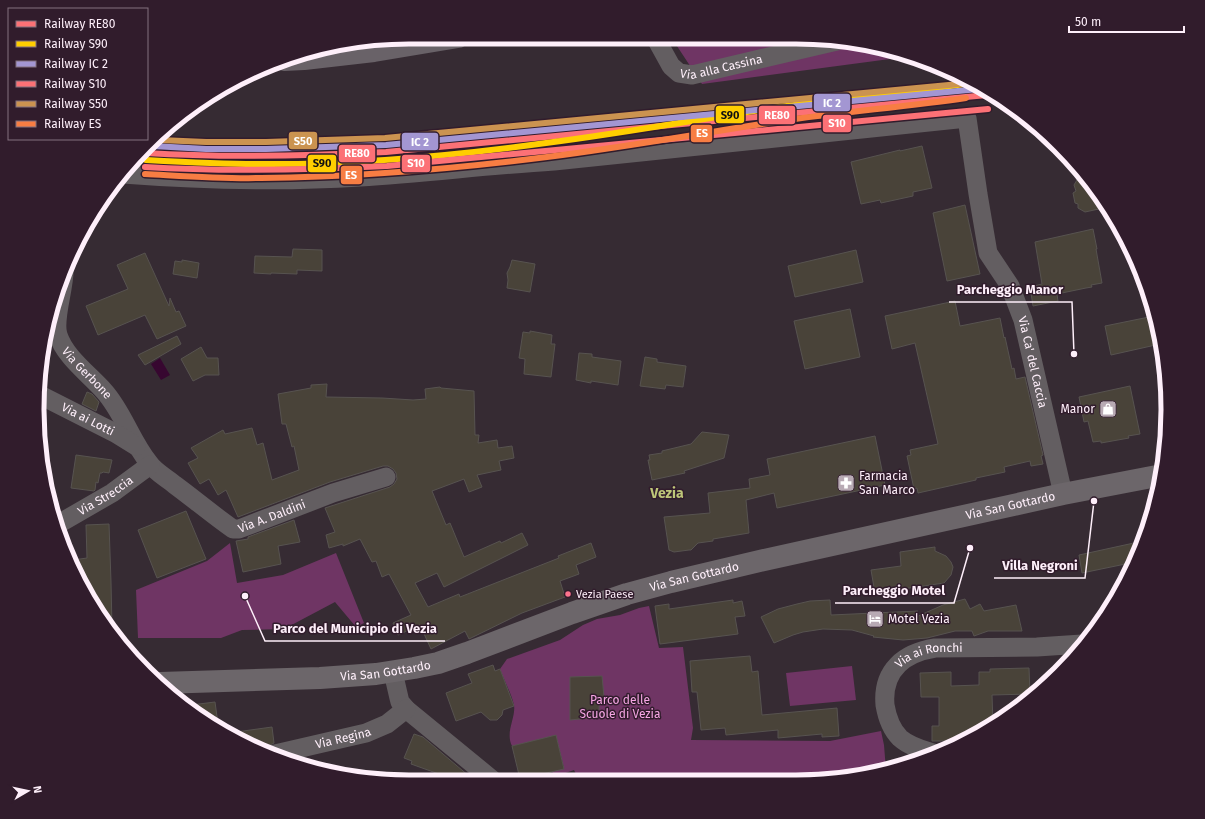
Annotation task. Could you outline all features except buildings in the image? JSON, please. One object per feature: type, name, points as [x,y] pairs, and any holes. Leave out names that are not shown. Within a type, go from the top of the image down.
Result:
[{"type":"highway","points":[[311,57],[374,51],[416,44]]},
{"type":"main road","name":"Via San Gottardo","points":[[168,683],[320,678],[393,672],[414,668],[450,659],[572,613],[627,594],[670,582],[1063,494],[1155,476]]},
{"type":"street","name":"Via alla Cassina","points":[[658,44],[671,66],[680,73],[692,75],[820,45]]},
{"type":"street","name":"Via Ca' del Caccia","points":[[130,175],[262,180],[358,177],[554,161],[967,118],[988,253],[1010,286],[1023,320],[1063,494]]},
{"type":"street","name":"Via Gerbone","points":[[60,302],[56,323],[58,335],[66,350],[112,401],[136,446],[150,465]]},
{"type":"street","name":"Via ai Lotti","points":[[45,397],[115,433],[136,446]]},
{"type":"street","name":"Via A. Daldini","points":[[150,465],[233,529],[332,493],[386,477]]},
{"type":"street","name":"Via Streccia","points":[[62,522],[112,493],[150,465]]},
{"type":"street","name":"Via ai Ronchi","points":[[925,751],[906,742],[895,732],[890,722],[885,704],[886,689],[888,678],[893,669],[900,662],[913,654],[936,648],[1037,647],[1075,644]]},
{"type":"street","points":[[393,672],[400,702],[406,709],[486,775]]},
{"type":"street","name":"Via Regina","points":[[283,752],[372,731],[387,724],[406,709]]},
{"type":"green space","points":[[676,44],[819,45],[867,51],[897,58],[702,84]]},
{"type":"green space","points":[[230,543],[237,583],[283,575],[336,553],[364,623],[356,627],[335,602],[284,629],[242,630],[221,638],[138,638],[136,590],[207,561]]},
{"type":"green space","name":"Parco delle Scuole di Vezia","points":[[649,606],[659,648],[683,647],[693,728],[691,740],[830,741],[881,731],[886,764],[843,772],[796,775],[576,775],[574,770],[556,775],[552,772],[564,768],[556,736],[512,746],[510,741],[510,730],[514,715],[514,705],[500,669],[507,659],[560,640],[583,625],[597,619],[620,615]]},
{"type":"green space","points":[[852,666],[856,700],[790,706],[786,673]]},
{"type":"shaded area","points":[[160,358],[170,375],[161,380],[151,364]]},
{"type":"rail line","name":"S90","points":[[146,160],[229,164],[293,164],[438,156],[575,139],[779,107],[961,84]]},
{"type":"rail line","name":"S50","points":[[163,140],[266,142],[385,138],[961,84]]},
{"type":"rail line","name":"RE80","points":[[149,153],[206,156],[266,156],[386,152],[982,95]]},
{"type":"rail line","name":"ES","points":[[145,174],[217,178],[261,178],[333,176],[440,169],[576,153],[781,121],[966,98]]},
{"type":"rail line","name":"S10","points":[[145,167],[206,170],[266,170],[387,166],[988,109]]},
{"type":"transit line","points":[[156,146],[206,149],[266,149],[386,145],[972,90]]},
{"type":"place","name":"Parcheggio Manor","points":[[1074,354]]},
{"type":"place","name":"Manor","points":[[1108,409]]},
{"type":"place","name":"Farmacia San Marco","points":[[846,483]]},
{"type":"place","name":"Villa Negroni","points":[[1094,501]]},
{"type":"place","name":"Parcheggio Motel","points":[[970,548]]},
{"type":"place","name":"Vezia Paese","points":[[568,594]]},
{"type":"place","name":"Parco del Municipio di Vezia","points":[[245,596]]},
{"type":"place","name":"Motel Vezia","points":[[875,619]]},
{"type":"district","name":"Vezia","points":[[667,493]]}]
